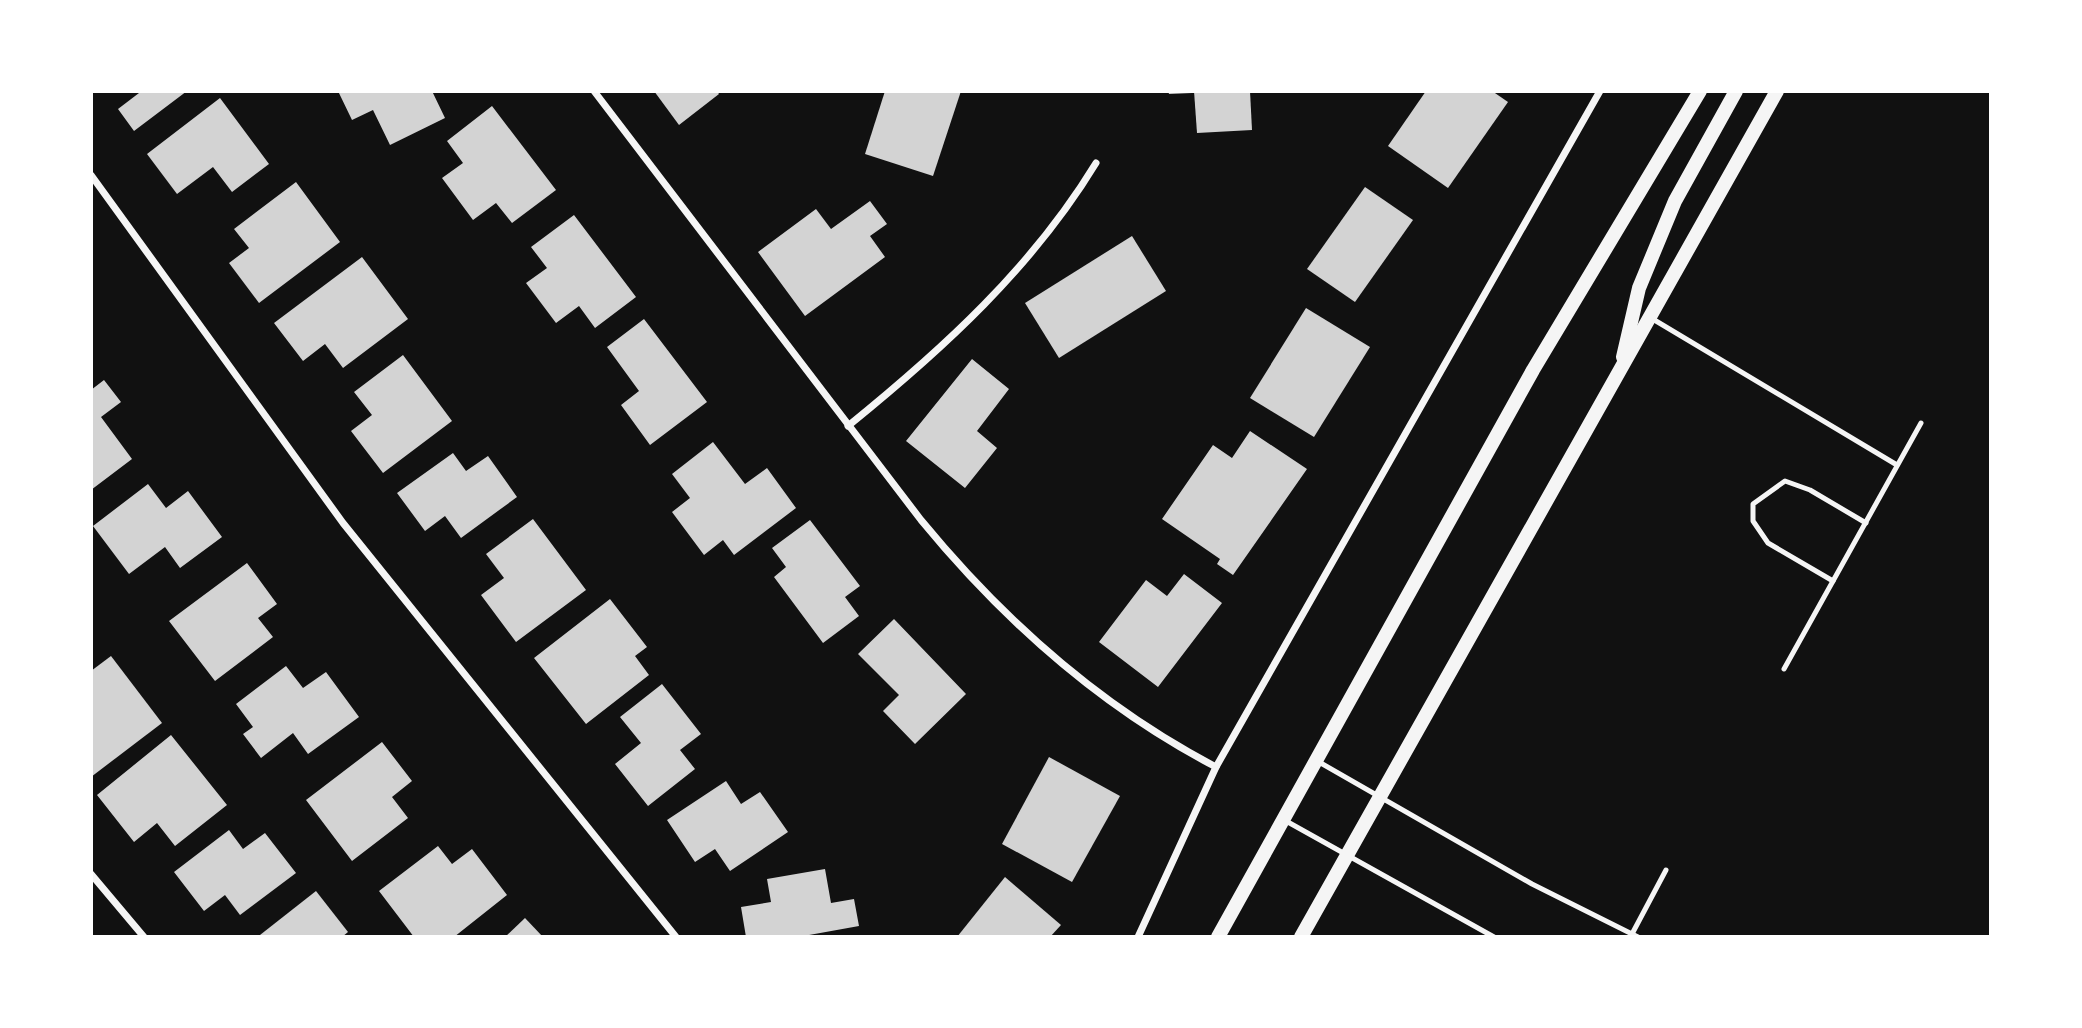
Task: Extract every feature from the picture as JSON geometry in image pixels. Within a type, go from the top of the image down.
[{"type":"main road","points":[[1217,937],[1533,370],[1700,91]]},
{"type":"main road","points":[[1619,376],[1644,275],[1675,201],[1736,91]]},
{"type":"main road","points":[[1301,937],[1382,798],[1777,91]]},
{"type":"street","points":[[594,91],[848,426],[963,571],[1034,642],[1112,705],[1168,742],[1216,767]]},
{"type":"street","points":[[1138,937],[1216,767],[1600,91]]},
{"type":"street","points":[[848,426],[911,374],[971,319],[1034,253],[1071,205],[1096,163]]},
{"type":"street","points":[[91,176],[343,523],[676,937]]},
{"type":"street","points":[[91,874],[144,937]]},
{"type":"lane","points":[[1651,318],[1897,465]]},
{"type":"lane","points":[[1784,669],[1921,423]]},
{"type":"lane","points":[[1833,581],[1768,543],[1753,521],[1753,504],[1785,481],[1810,490],[1866,523]]},
{"type":"lane","points":[[1316,760],[1532,884],[1635,935],[1667,870]]},
{"type":"lane","points":[[1283,819],[1494,937]]},
{"type":"building","points":[[137,91],[187,91],[134,131],[118,109],[139,93]]},
{"type":"building","points":[[338,91],[432,91],[445,118],[390,145],[373,110],[352,120]]},
{"type":"building","points":[[654,91],[717,91],[719,94],[679,125]]},
{"type":"building","points":[[885,91],[961,91],[933,176],[865,154]]},
{"type":"building","points":[[1168,91],[1192,91],[1192,93],[1169,94]]},
{"type":"building","points":[[1194,91],[1250,91],[1252,130],[1197,133]]},
{"type":"building","points":[[1426,91],[1492,91],[1508,102],[1448,188],[1388,146]]},
{"type":"building","points":[[220,98],[269,164],[232,192],[213,167],[177,194],[147,154]]},
{"type":"building","points":[[492,106],[556,190],[512,223],[496,203],[473,220],[442,178],[463,163],[447,141]]},
{"type":"building","points":[[296,182],[340,242],[259,303],[229,263],[249,248],[234,229]]},
{"type":"building","points":[[1365,187],[1413,220],[1355,302],[1307,269]]},
{"type":"building","points":[[870,201],[887,224],[870,236],[885,257],[805,316],[758,252],[816,209],[831,229]]},
{"type":"building","points":[[574,215],[636,297],[595,328],[579,306],[556,323],[526,283],[547,268],[531,247]]},
{"type":"building","points":[[1132,236],[1166,291],[1059,358],[1025,303]]},
{"type":"building","points":[[362,257],[408,319],[343,368],[325,344],[303,361],[274,323]]},
{"type":"building","points":[[1306,308],[1370,347],[1314,437],[1250,398]]},
{"type":"building","points":[[644,319],[707,402],[650,445],[621,405],[639,391],[607,347]]},
{"type":"building","points":[[403,355],[452,421],[383,473],[351,431],[372,415],[354,392]]},
{"type":"building","points":[[972,359],[1009,389],[977,431],[997,448],[965,488],[906,441]]},
{"type":"building","points":[[104,380],[121,402],[101,417],[132,459],[91,490],[91,390]]},
{"type":"building","points":[[1250,431],[1307,469],[1233,575],[1217,564],[1220,559],[1162,519],[1213,445],[1232,458]]},
{"type":"building","points":[[713,442],[745,484],[767,468],[796,508],[734,555],[723,540],[704,555],[672,512],[690,498],[672,474]]},
{"type":"building","points":[[453,453],[466,471],[488,456],[517,497],[461,538],[445,516],[425,531],[397,493]]},
{"type":"building","points":[[148,484],[166,508],[188,491],[222,537],[180,568],[165,547],[129,574],[93,526]]},
{"type":"building","points":[[533,519],[586,590],[516,642],[481,595],[504,578],[486,554]]},
{"type":"building","points":[[810,520],[860,586],[845,597],[859,616],[823,643],[774,577],[786,567],[772,548]]},
{"type":"building","points":[[247,563],[277,604],[258,618],[273,637],[215,681],[169,621]]},
{"type":"building","points":[[1184,574],[1222,603],[1158,687],[1099,642],[1146,580],[1167,596]]},
{"type":"building","points":[[610,599],[647,647],[635,656],[649,675],[586,724],[534,658]]},
{"type":"building","points":[[894,619],[966,694],[915,744],[883,711],[899,695],[858,654]]},
{"type":"building","points":[[111,656],[162,723],[91,777],[91,671]]},
{"type":"building","points":[[286,666],[303,688],[326,672],[359,717],[308,754],[293,733],[261,758],[243,734],[253,727],[236,704]]},
{"type":"building","points":[[662,684],[701,734],[680,750],[695,769],[648,806],[615,764],[641,743],[620,717]]},
{"type":"building","points":[[171,735],[227,805],[175,846],[157,823],[134,842],[97,795]]},
{"type":"building","points":[[382,742],[412,781],[392,797],[408,818],[352,861],[306,800]]},
{"type":"building","points":[[1049,757],[1120,796],[1072,882],[1002,844]]},
{"type":"building","points":[[726,781],[741,804],[760,792],[788,832],[730,871],[715,849],[695,862],[667,820]]},
{"type":"building","points":[[229,830],[243,849],[265,833],[296,873],[240,915],[225,895],[204,911],[174,872]]},
{"type":"building","points":[[438,846],[452,864],[472,849],[507,895],[454,937],[414,937],[379,891]]},
{"type":"building","points":[[825,869],[831,903],[854,899],[859,926],[798,937],[746,937],[741,907],[771,902],[767,879]]},
{"type":"building","points":[[1005,877],[1061,925],[1050,937],[957,937]]},
{"type":"building","points":[[316,891],[348,932],[342,937],[260,935]]},
{"type":"building","points":[[525,918],[543,937],[505,937]]}]
